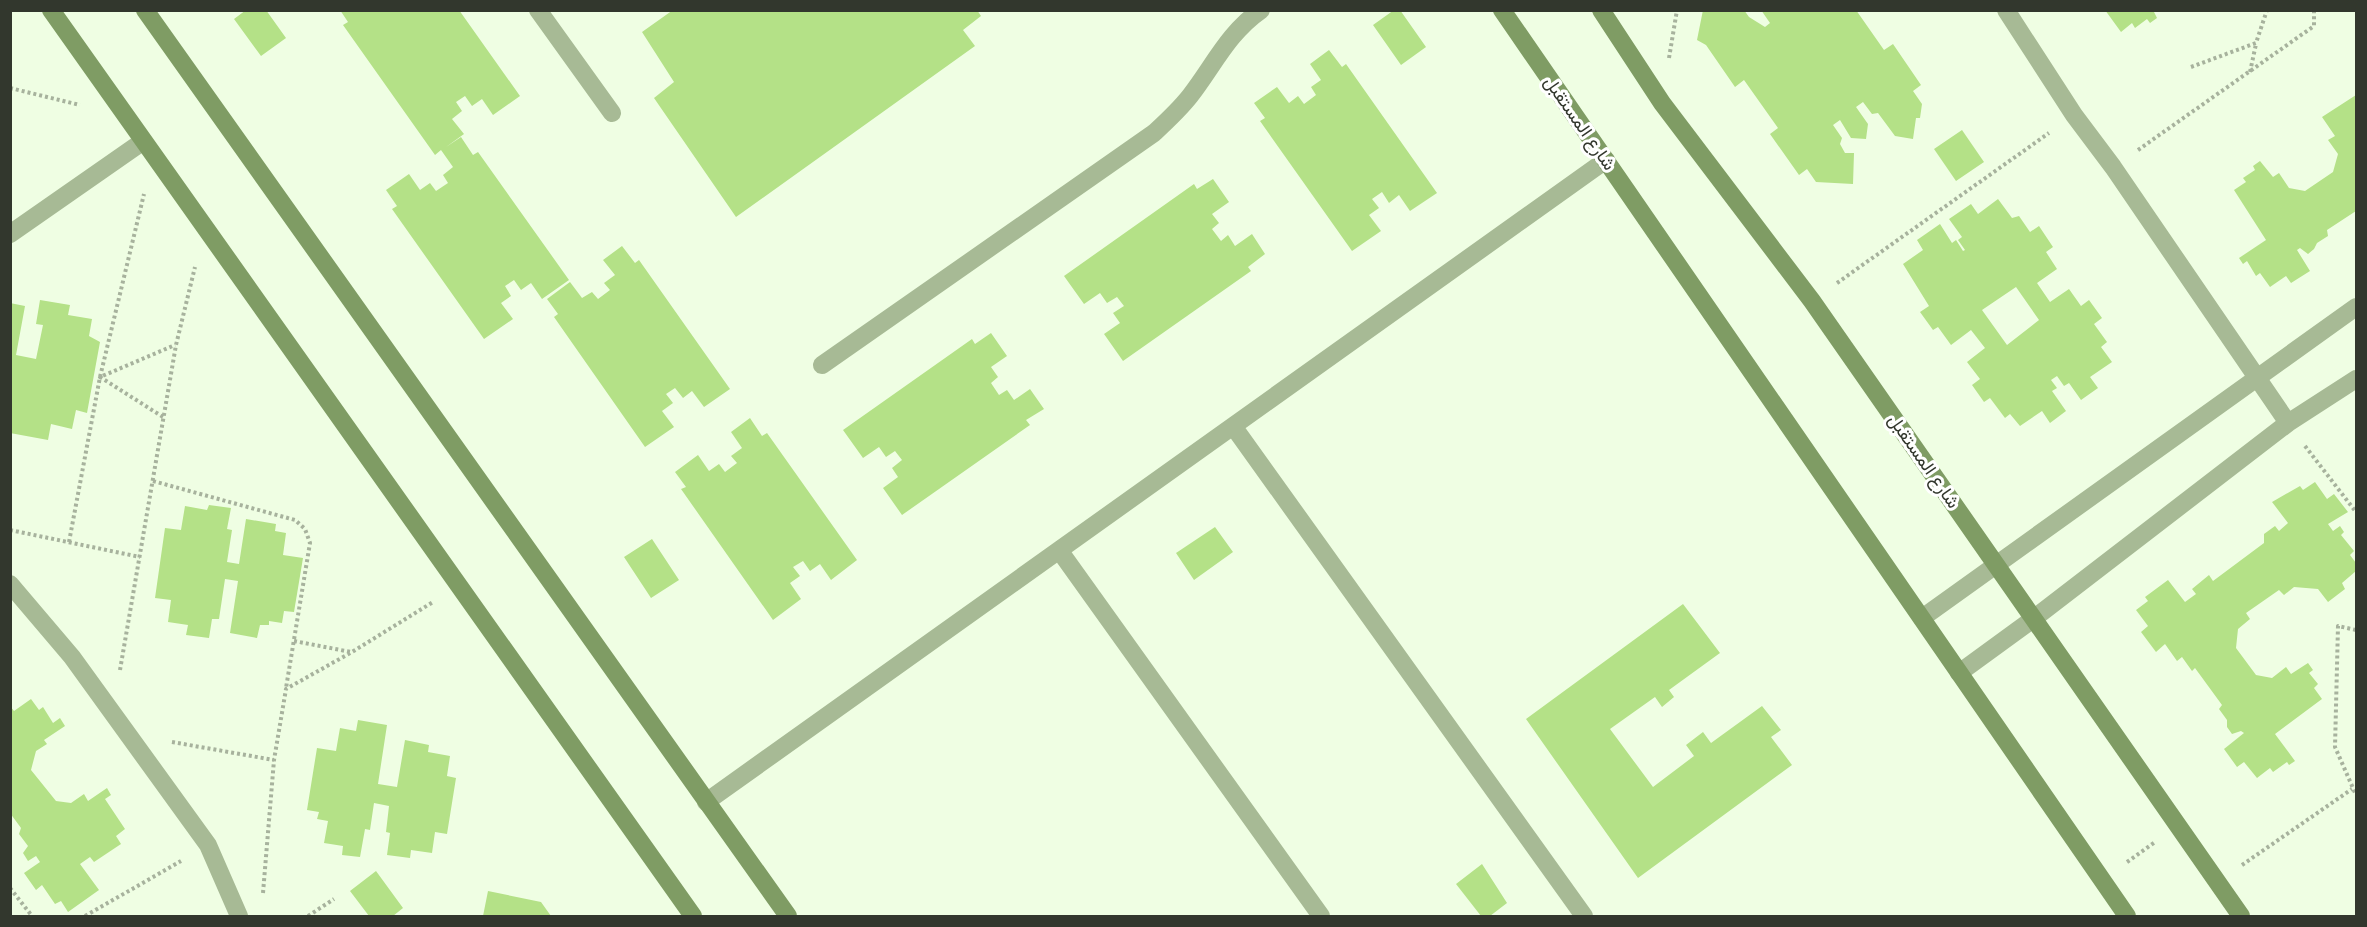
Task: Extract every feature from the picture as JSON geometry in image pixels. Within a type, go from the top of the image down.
[{"type":"street","points":[[51,10],[142,142],[205,226],[693,916]]},
{"type":"street","points":[[145,10],[788,916]]},
{"type":"street","points":[[538,10],[612,113]]},
{"type":"street","points":[[822,365],[1154,133],[1190,97],[1230,38],[1246,21],[1261,10]]},
{"type":"street","name":"شارع المستقبل","points":[[1502,10],[2127,916]]},
{"type":"street","name":"شارع المستقبل","points":[[1601,10],[1662,103],[1812,301],[2241,916]]},
{"type":"street","points":[[2006,10],[2074,115],[2113,167],[2288,423]]},
{"type":"street","points":[[10,234],[142,142]]},
{"type":"street","points":[[706,802],[1606,160]]},
{"type":"street","points":[[1922,618],[2356,307]]},
{"type":"street","points":[[1959,673],[2288,423],[2356,379]]},
{"type":"street","points":[[1233,426],[1584,916]]},
{"type":"street","points":[[1059,550],[1322,916]]},
{"type":"street","points":[[10,584],[72,657],[208,846],[239,916]]},
{"type":"path","points":[[2250,72],[2256,43],[2267,10]]},
{"type":"path","points":[[2113,167],[2314,26],[2314,10]]},
{"type":"path","points":[[2191,67],[2256,43]]},
{"type":"path","points":[[10,88],[124,115]]},
{"type":"path","points":[[1812,301],[2074,115]]},
{"type":"path","points":[[69,542],[100,377],[153,157]]},
{"type":"path","points":[[113,712],[176,345],[205,226]]},
{"type":"path","points":[[100,377],[176,345]]},
{"type":"path","points":[[100,377],[164,417]]},
{"type":"path","points":[[2288,423],[2356,512]]},
{"type":"path","points":[[153,481],[295,520],[305,529],[310,543],[274,760],[263,894]]},
{"type":"path","points":[[10,530],[140,557]]},
{"type":"path","points":[[286,688],[352,652],[459,586]]},
{"type":"path","points":[[2356,630],[2338,626],[2335,747],[2356,795]]},
{"type":"path","points":[[293,641],[352,652]]},
{"type":"path","points":[[127,734],[274,760]]},
{"type":"path","points":[[2217,882],[2352,789]]},
{"type":"path","points":[[2102,880],[2177,825]]},
{"type":"path","points":[[85,916],[208,846]]},
{"type":"path","points":[[10,888],[32,916]]},
{"type":"path","points":[[308,916],[334,899]]},
{"type":"building","points":[[246,10],[266,10],[286,38],[261,56],[234,19]]},
{"type":"building","points":[[340,10],[459,10],[520,96],[493,115],[482,99],[472,106],[465,96],[456,102],[462,111],[452,119],[464,134],[446,147],[461,137],[473,155],[478,152],[569,280],[542,299],[531,283],[521,290],[514,280],[505,286],[511,296],[501,303],[513,319],[484,339],[392,209],[397,206],[386,190],[409,174],[420,190],[430,183],[436,191],[448,183],[443,175],[453,167],[441,150],[435,155],[343,25],[348,22]]},
{"type":"building","points":[[673,10],[977,10],[981,16],[963,30],[975,46],[736,217],[654,98],[674,82],[642,32]]},
{"type":"building","points":[[1394,10],[1400,10],[1426,47],[1401,65],[1373,25]]},
{"type":"building","points":[[1703,10],[1744,10],[1749,17],[1765,27],[1770,23],[1761,10],[1856,10],[1884,50],[1893,44],[1921,85],[1913,91],[1922,104],[1920,118],[1916,118],[1913,139],[1895,136],[1878,113],[1872,114],[1863,102],[1856,107],[1868,124],[1866,139],[1851,138],[1840,120],[1833,125],[1842,138],[1840,144],[1845,153],[1854,153],[1853,184],[1816,182],[1807,169],[1799,175],[1770,134],[1778,128],[1744,80],[1735,87],[1706,45],[1697,40]]},
{"type":"building","points":[[2105,10],[2153,10],[2157,18],[2150,23],[2147,19],[2135,28],[2132,23],[2121,32]]},
{"type":"building","points":[[1329,50],[1342,67],[1346,64],[1437,193],[1410,211],[1399,195],[1389,203],[1382,192],[1372,199],[1379,208],[1369,215],[1381,231],[1352,251],[1260,121],[1265,118],[1254,103],[1277,87],[1289,103],[1298,96],[1304,104],[1316,95],[1311,87],[1321,80],[1310,64]]},
{"type":"building","points":[[2356,95],[2356,211],[2327,230],[2328,236],[2317,243],[2308,254],[2300,248],[2297,250],[2310,271],[2291,283],[2286,276],[2270,287],[2260,273],[2256,276],[2247,261],[2243,264],[2239,258],[2266,240],[2234,190],[2246,182],[2243,178],[2255,170],[2253,166],[2260,161],[2273,177],[2279,173],[2289,188],[2305,191],[2333,172],[2338,154],[2328,140],[2335,136],[2322,117]]},
{"type":"building","points":[[1962,130],[1984,162],[1956,181],[1934,149]]},
{"type":"building","points":[[1213,179],[1229,202],[1212,214],[1219,223],[1212,229],[1221,241],[1228,235],[1235,246],[1252,234],[1265,254],[1248,267],[1251,271],[1123,361],[1104,334],[1120,323],[1113,313],[1124,306],[1117,297],[1107,303],[1100,293],[1084,304],[1064,276],[1194,184],[1197,189]]},
{"type":"building","points":[[1998,199],[2012,218],[2019,216],[2030,232],[2039,226],[2053,247],[2046,252],[2057,269],[2037,283],[2050,302],[2069,289],[2081,306],[2089,300],[2102,318],[2094,324],[2107,342],[2101,347],[2112,362],[2090,377],[2098,388],[2081,400],[2069,383],[2064,386],[2057,376],[2051,380],[2057,388],[2052,391],[2066,411],[2050,423],[2042,411],[2020,426],[2010,414],[2005,418],[1990,398],[1984,402],[1972,385],[1980,379],[1967,362],[1985,348],[1971,330],[1951,345],[1938,327],[1933,330],[1920,312],[1929,306],[1903,264],[1923,250],[1917,240],[1940,224],[1952,243],[1956,240],[1963,251],[1965,250],[1958,240],[1962,237],[1949,219],[1971,204],[1978,214]],"holes":[[[2016,287],[2039,320],[2007,345],[1982,310]]]},
{"type":"building","points":[[622,246],[635,263],[639,260],[730,389],[704,407],[692,391],[683,398],[675,388],[666,394],[673,403],[662,411],[674,427],[645,447],[554,317],[558,314],[547,299],[570,282],[582,298],[592,292],[598,299],[610,290],[604,283],[615,275],[603,260]]},
{"type":"building","points":[[40,300],[70,305],[68,315],[92,319],[89,336],[100,342],[87,413],[76,410],[72,429],[51,424],[48,440],[10,433],[10,303],[25,306],[16,355],[36,359],[43,325],[36,324]]},
{"type":"building","points":[[991,333],[1007,356],[991,367],[998,377],[991,383],[999,395],[1007,390],[1014,400],[1030,389],[1044,409],[1026,420],[1030,425],[902,515],[883,488],[898,477],[892,468],[902,460],[895,451],[886,457],[879,447],[863,458],[843,430],[972,339],[975,344]]},
{"type":"building","points":[[750,418],[762,436],[767,433],[857,560],[831,580],[820,564],[810,571],[803,561],[793,567],[800,576],[790,583],[801,599],[773,620],[681,489],[686,487],[675,472],[698,455],[709,471],[719,464],[725,472],[737,463],[731,456],[742,448],[731,432]]},
{"type":"building","points":[[2315,482],[2327,499],[2334,494],[2348,512],[2328,524],[2333,531],[2340,526],[2344,532],[2341,535],[2354,551],[2350,555],[2356,563],[2356,571],[2342,583],[2345,589],[2328,602],[2318,589],[2294,587],[2284,595],[2279,590],[2246,613],[2250,619],[2238,629],[2236,648],[2256,675],[2272,678],[2286,667],[2291,674],[2308,663],[2313,670],[2309,673],[2318,684],[2314,688],[2322,699],[2275,734],[2295,761],[2289,765],[2287,762],[2273,772],[2270,768],[2257,778],[2244,762],[2237,767],[2224,749],[2244,733],[2241,731],[2232,734],[2227,727],[2227,720],[2219,709],[2222,705],[2195,668],[2192,671],[2182,657],[2177,661],[2165,644],[2156,652],[2141,632],[2148,626],[2136,610],[2148,601],[2145,597],[2168,580],[2185,602],[2196,594],[2192,589],[2209,575],[2213,581],[2264,543],[2264,534],[2275,526],[2279,531],[2288,523],[2272,502],[2300,486],[2303,490]]},
{"type":"building","points":[[209,505],[231,508],[227,529],[232,530],[227,562],[239,564],[246,519],[276,524],[275,531],[286,533],[283,555],[303,558],[294,612],[284,611],[282,623],[269,621],[269,625],[260,625],[257,638],[230,633],[238,581],[225,579],[219,619],[212,619],[209,638],[186,635],[188,625],[168,622],[171,600],[155,598],[165,528],[181,530],[185,506],[207,510]]},
{"type":"building","points":[[1215,527],[1233,552],[1194,580],[1176,553]]},
{"type":"building","points":[[652,539],[679,580],[651,598],[624,557]]},
{"type":"building","points":[[1683,604],[1720,653],[1669,690],[1674,697],[1662,707],[1655,697],[1610,729],[1653,787],[1694,756],[1686,745],[1703,732],[1711,743],[1762,706],[1781,730],[1771,737],[1792,765],[1638,878],[1526,719]]},
{"type":"building","points":[[31,699],[39,710],[43,707],[53,723],[60,718],[65,726],[44,740],[47,744],[36,751],[31,770],[56,801],[71,803],[84,794],[88,801],[107,788],[111,795],[105,799],[125,829],[116,836],[121,844],[94,862],[90,857],[80,864],[99,890],[68,912],[61,901],[55,904],[42,885],[36,890],[24,873],[40,862],[36,856],[28,861],[23,853],[28,846],[19,834],[21,828],[10,813],[10,706],[14,711]]},
{"type":"building","points":[[358,720],[387,725],[378,784],[397,787],[405,740],[429,745],[428,752],[450,756],[447,776],[456,778],[447,834],[435,832],[432,853],[411,850],[410,858],[387,855],[390,833],[386,832],[389,806],[374,803],[370,830],[365,829],[360,857],[342,855],[343,846],[324,843],[328,821],[317,819],[319,812],[307,810],[317,748],[336,751],[340,728],[356,731]]},
{"type":"building","points":[[1482,864],[1507,903],[1490,916],[1481,916],[1456,884]]},
{"type":"building","points":[[376,871],[403,908],[393,916],[369,916],[350,891]]},
{"type":"building","points":[[488,891],[541,902],[551,916],[483,916]]}]
